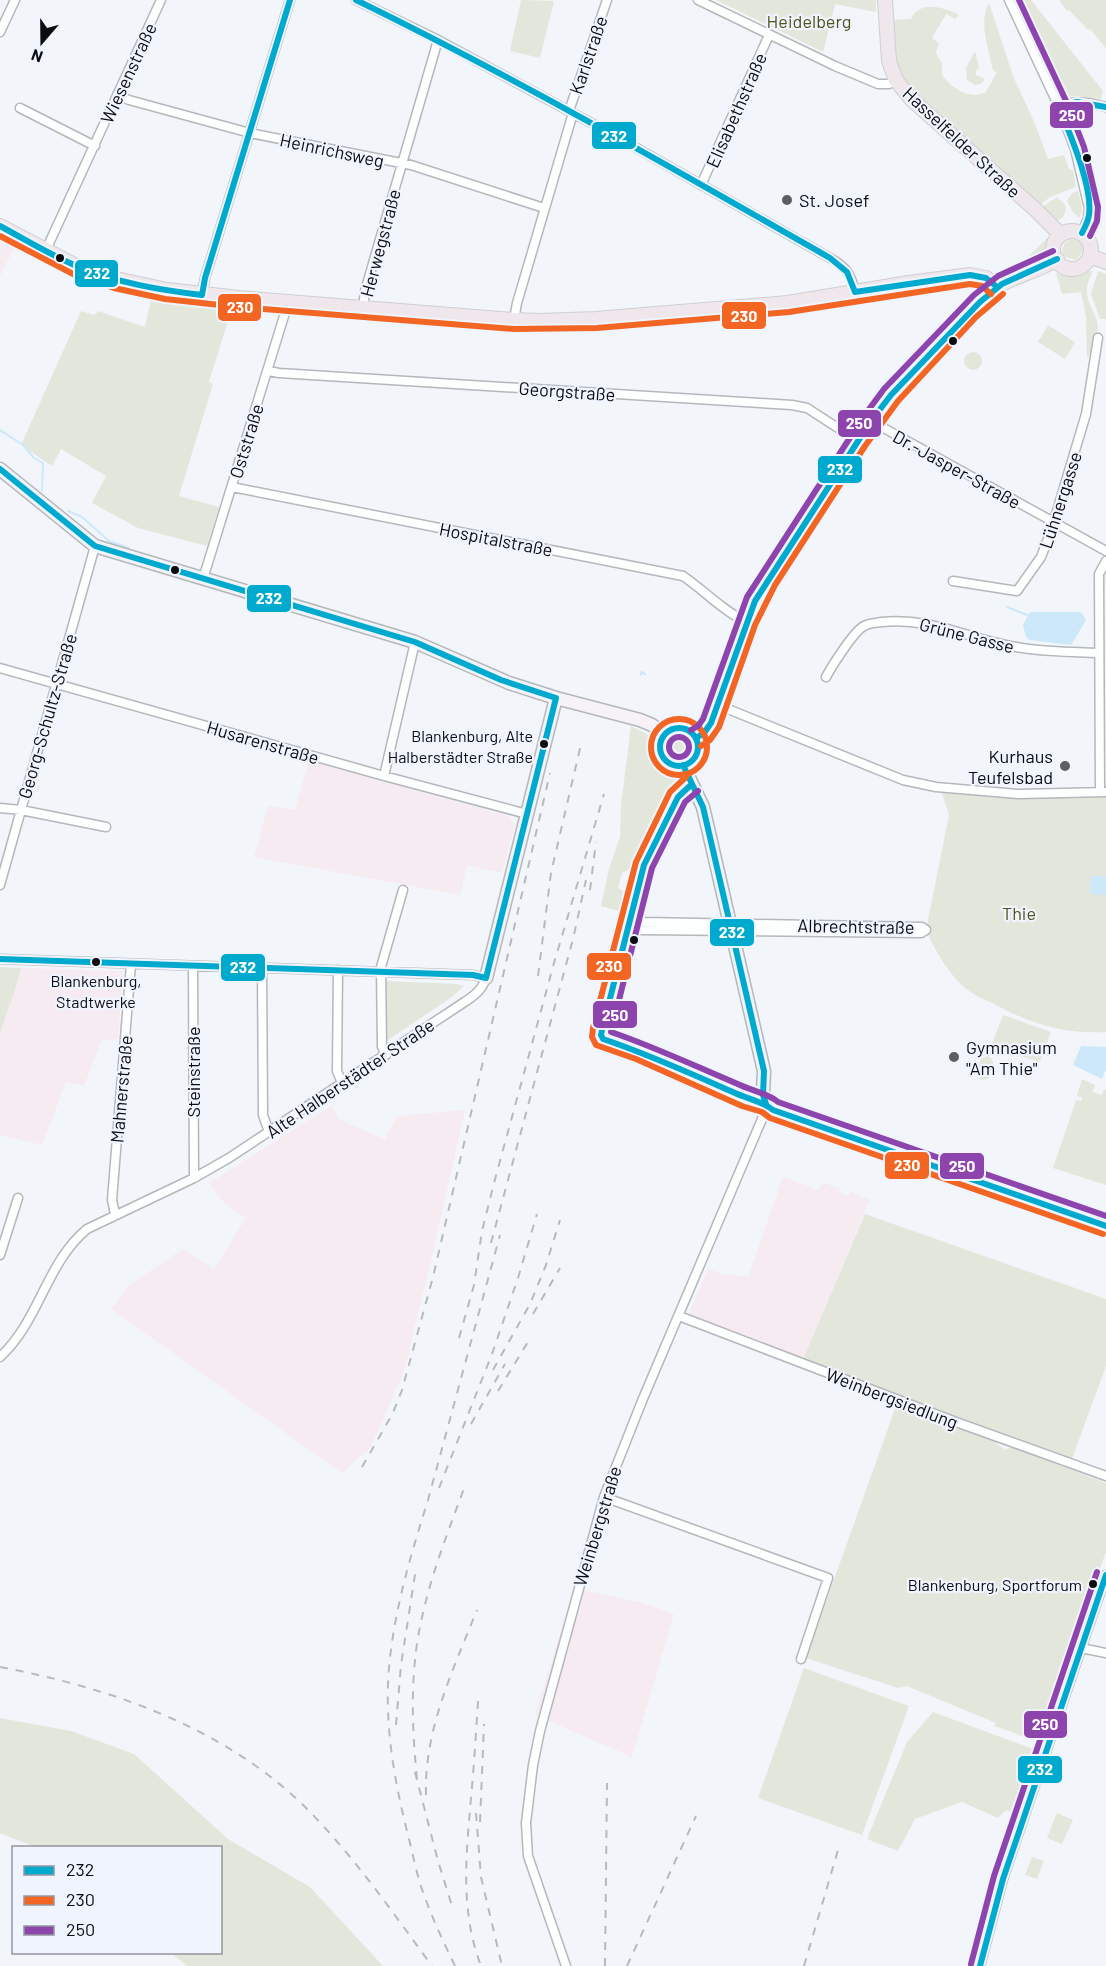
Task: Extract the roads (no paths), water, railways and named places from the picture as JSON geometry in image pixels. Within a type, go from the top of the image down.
[{"type":"main road","name":"Hasselfelder Straße","points":[[885,0],[887,47],[896,80],[911,99],[1061,235]]},
{"type":"main road","points":[[0,226],[80,268],[104,276],[167,290],[202,295],[514,320],[562,321],[789,303],[970,275],[986,278],[997,287],[1057,259]]},
{"type":"main road","points":[[1073,231],[1082,233],[1090,242],[1090,256],[1085,263],[1074,268],[1063,266],[1054,252],[1054,245],[1061,235],[1073,231]]},
{"type":"main road","points":[[1090,256],[1106,262]]},
{"type":"street","points":[[0,32],[15,0]]},
{"type":"street","name":"Wiesenstraße","points":[[46,250],[161,0]]},
{"type":"street","points":[[202,295],[205,278],[290,0]]},
{"type":"street","points":[[356,0],[438,40],[571,112],[840,264],[852,278],[855,291]]},
{"type":"street","name":"Karlstraße","points":[[514,320],[571,112],[608,0]]},
{"type":"street","points":[[698,0],[878,84],[889,84],[896,80]]},
{"type":"street","points":[[1009,0],[1059,107],[1075,149],[1087,197],[1088,218],[1082,233]]},
{"type":"street","name":"Elisabethstraße","points":[[701,185],[769,35]]},
{"type":"street","name":"Herwegstraße","points":[[363,308],[365,291],[438,40]]},
{"type":"street","name":"Heinrichsweg","points":[[117,95],[250,133],[411,165],[544,208]]},
{"type":"street","points":[[1059,107],[1066,103],[1079,102],[1106,106]]},
{"type":"street","name":"Wiesenstraße","points":[[20,108],[95,146]]},
{"type":"street","points":[[696,738],[708,729],[747,622],[767,581],[871,421],[918,366],[970,311],[997,287]]},
{"type":"street","name":"Oststraße","points":[[203,579],[268,371],[286,302]]},
{"type":"street","name":"Lühnergasse","points":[[953,581],[1017,591],[1041,557],[1054,522],[1086,414],[1098,338]]},
{"type":"street","name":"Georgstraße","points":[[268,371],[792,405],[807,408],[858,441]]},
{"type":"street","name":"Dr.-Jasper-Straße","points":[[871,421],[1106,551]]},
{"type":"street","points":[[0,469],[95,546],[415,642],[501,680],[556,698],[639,720],[652,725],[664,734]]},
{"type":"street","name":"Hospitalstraße","points":[[232,487],[652,568],[683,576],[703,589],[727,611],[747,622]]},
{"type":"street","name":"Georg-Schultz-Straße","points":[[0,885],[95,546]]},
{"type":"street","points":[[718,705],[903,780],[936,787],[1019,794],[1103,792],[1099,574],[1106,561]]},
{"type":"street","name":"Grüne Gasse","points":[[826,677],[856,632],[867,624],[882,622],[926,623],[1000,644],[1031,650],[1099,653]]},
{"type":"street","points":[[384,776],[415,642]]},
{"type":"street","name":"Husarenstraße","points":[[0,668],[527,814]]},
{"type":"street","name":"Alte Halberstädter Straße","points":[[0,1357],[23,1331],[65,1251],[87,1229],[114,1214],[194,1178],[229,1158],[386,1055],[477,993],[483,986],[556,698]]},
{"type":"street","points":[[681,727],[690,731],[696,738],[698,746],[696,755],[690,762],[683,765],[670,764],[662,755],[660,742],[664,734],[672,729],[681,727]]},
{"type":"street","points":[[683,765],[703,807],[764,1071],[763,1095],[766,1104]]},
{"type":"street","points":[[692,784],[678,797],[644,866],[601,1035],[603,1039],[639,1051],[746,1098],[766,1104],[773,1110],[1106,1226]]},
{"type":"street","points":[[0,808],[106,827]]},
{"type":"street","points":[[386,1055],[382,1047],[381,972],[403,890]]},
{"type":"street","name":"Albrechtstraße","points":[[629,924],[644,922],[730,927],[921,933],[926,930],[922,927],[730,927]]},
{"type":"street","points":[[0,959],[473,975],[486,978]]},
{"type":"street","name":"Mahnerstraße","points":[[114,1214],[112,1200],[131,964]]},
{"type":"street","name":"Steinstraße","points":[[193,966],[194,1178]]},
{"type":"street","points":[[262,968],[263,1115],[269,1132]]},
{"type":"street","points":[[338,970],[337,1071],[342,1083]]},
{"type":"street","name":"Weinbergstraße","points":[[566,1966],[528,1856],[526,1823],[533,1765],[540,1731],[604,1497],[642,1401],[762,1119],[766,1104]]},
{"type":"street","points":[[0,1255],[18,1198]]},
{"type":"street","name":"Weinbergsiedlung","points":[[679,1316],[967,1426],[1106,1476]]},
{"type":"street","points":[[604,1497],[828,1578],[801,1659]]},
{"type":"street","points":[[980,1966],[1002,1879],[1106,1575]]},
{"type":"street","points":[[1081,1648],[1106,1653]]},
{"type":"water","points":[[1030,612],[1081,612],[1086,620],[1071,645],[1029,640],[1023,625]]},
{"type":"water","points":[[1091,876],[1106,876],[1106,895],[1090,894]]},
{"type":"water","points":[[1081,1046],[1106,1047],[1106,1069],[1102,1079],[1073,1065]]},
{"type":"waterway","points":[[0,430],[23,445],[34,458],[43,463],[42,491]]},
{"type":"waterway","points":[[68,511],[82,517],[109,541],[129,548]]},
{"type":"waterway","points":[[1007,607],[1027,615]]},
{"type":"waterway","points":[[641,675],[641,672],[645,674]]},
{"type":"railway","points":[[538,976],[551,873],[581,744]]},
{"type":"railway","points":[[362,1467],[393,1413],[402,1390],[433,1277],[550,773]]},
{"type":"railway","points":[[459,1338],[474,1285],[482,1231],[494,1183],[554,963],[604,794]]},
{"type":"railway","points":[[590,890],[596,842]]},
{"type":"railway","points":[[491,1243],[573,939],[586,880]]},
{"type":"railway","points":[[439,1488],[492,1354],[537,1214]]},
{"type":"railway","points":[[493,1370],[530,1304],[546,1265],[560,1220]]},
{"type":"railway","points":[[455,1966],[422,1889],[400,1799],[389,1734],[389,1668],[391,1646],[404,1582],[500,1235]]},
{"type":"railway","points":[[533,1314],[560,1268]]},
{"type":"railway","points":[[498,1391],[531,1337]]},
{"type":"railway","points":[[471,1424],[505,1364]]},
{"type":"railway","points":[[417,1779],[413,1705],[418,1637],[428,1592],[466,1483]]},
{"type":"railway","points":[[396,1725],[401,1665],[416,1568]]},
{"type":"railway","points":[[426,1795],[430,1747],[435,1724],[450,1678],[477,1610]]},
{"type":"railway","points":[[0,1667],[42,1676],[126,1700],[167,1716],[243,1757],[278,1783],[327,1830],[374,1887],[432,1966]]},
{"type":"railway","points":[[478,1701],[466,1883],[470,1925],[481,1966]]},
{"type":"railway","points":[[480,1822],[484,1724]]},
{"type":"railway","points":[[415,1772],[452,1906]]},
{"type":"railway","points":[[605,1966],[607,1783]]},
{"type":"railway","points":[[476,1813],[481,1877],[502,1966]]},
{"type":"railway","points":[[627,1966],[696,1816]]},
{"type":"railway","points":[[804,1966],[838,1850]]},
{"type":"place","name":"St. Josef","points":[[787,200]]},
{"type":"place","name":"Blankenburg, Alte Halberstädter Straße","points":[[544,744]]},
{"type":"place","name":"Kurhaus Teufelsbad","points":[[1065,766]]},
{"type":"place","name":"Blankenburg, Stadtwerke","points":[[96,962]]},
{"type":"place","name":"Gymnasium \"Am Thie\"","points":[[954,1057]]},
{"type":"place","name":"Blankenburg, Sportforum","points":[[1093,1584]]},
{"type":"park label","name":"Heidelberg","points":[[809,21]]},
{"type":"park label","name":"Thie","points":[[1019,913]]}]
